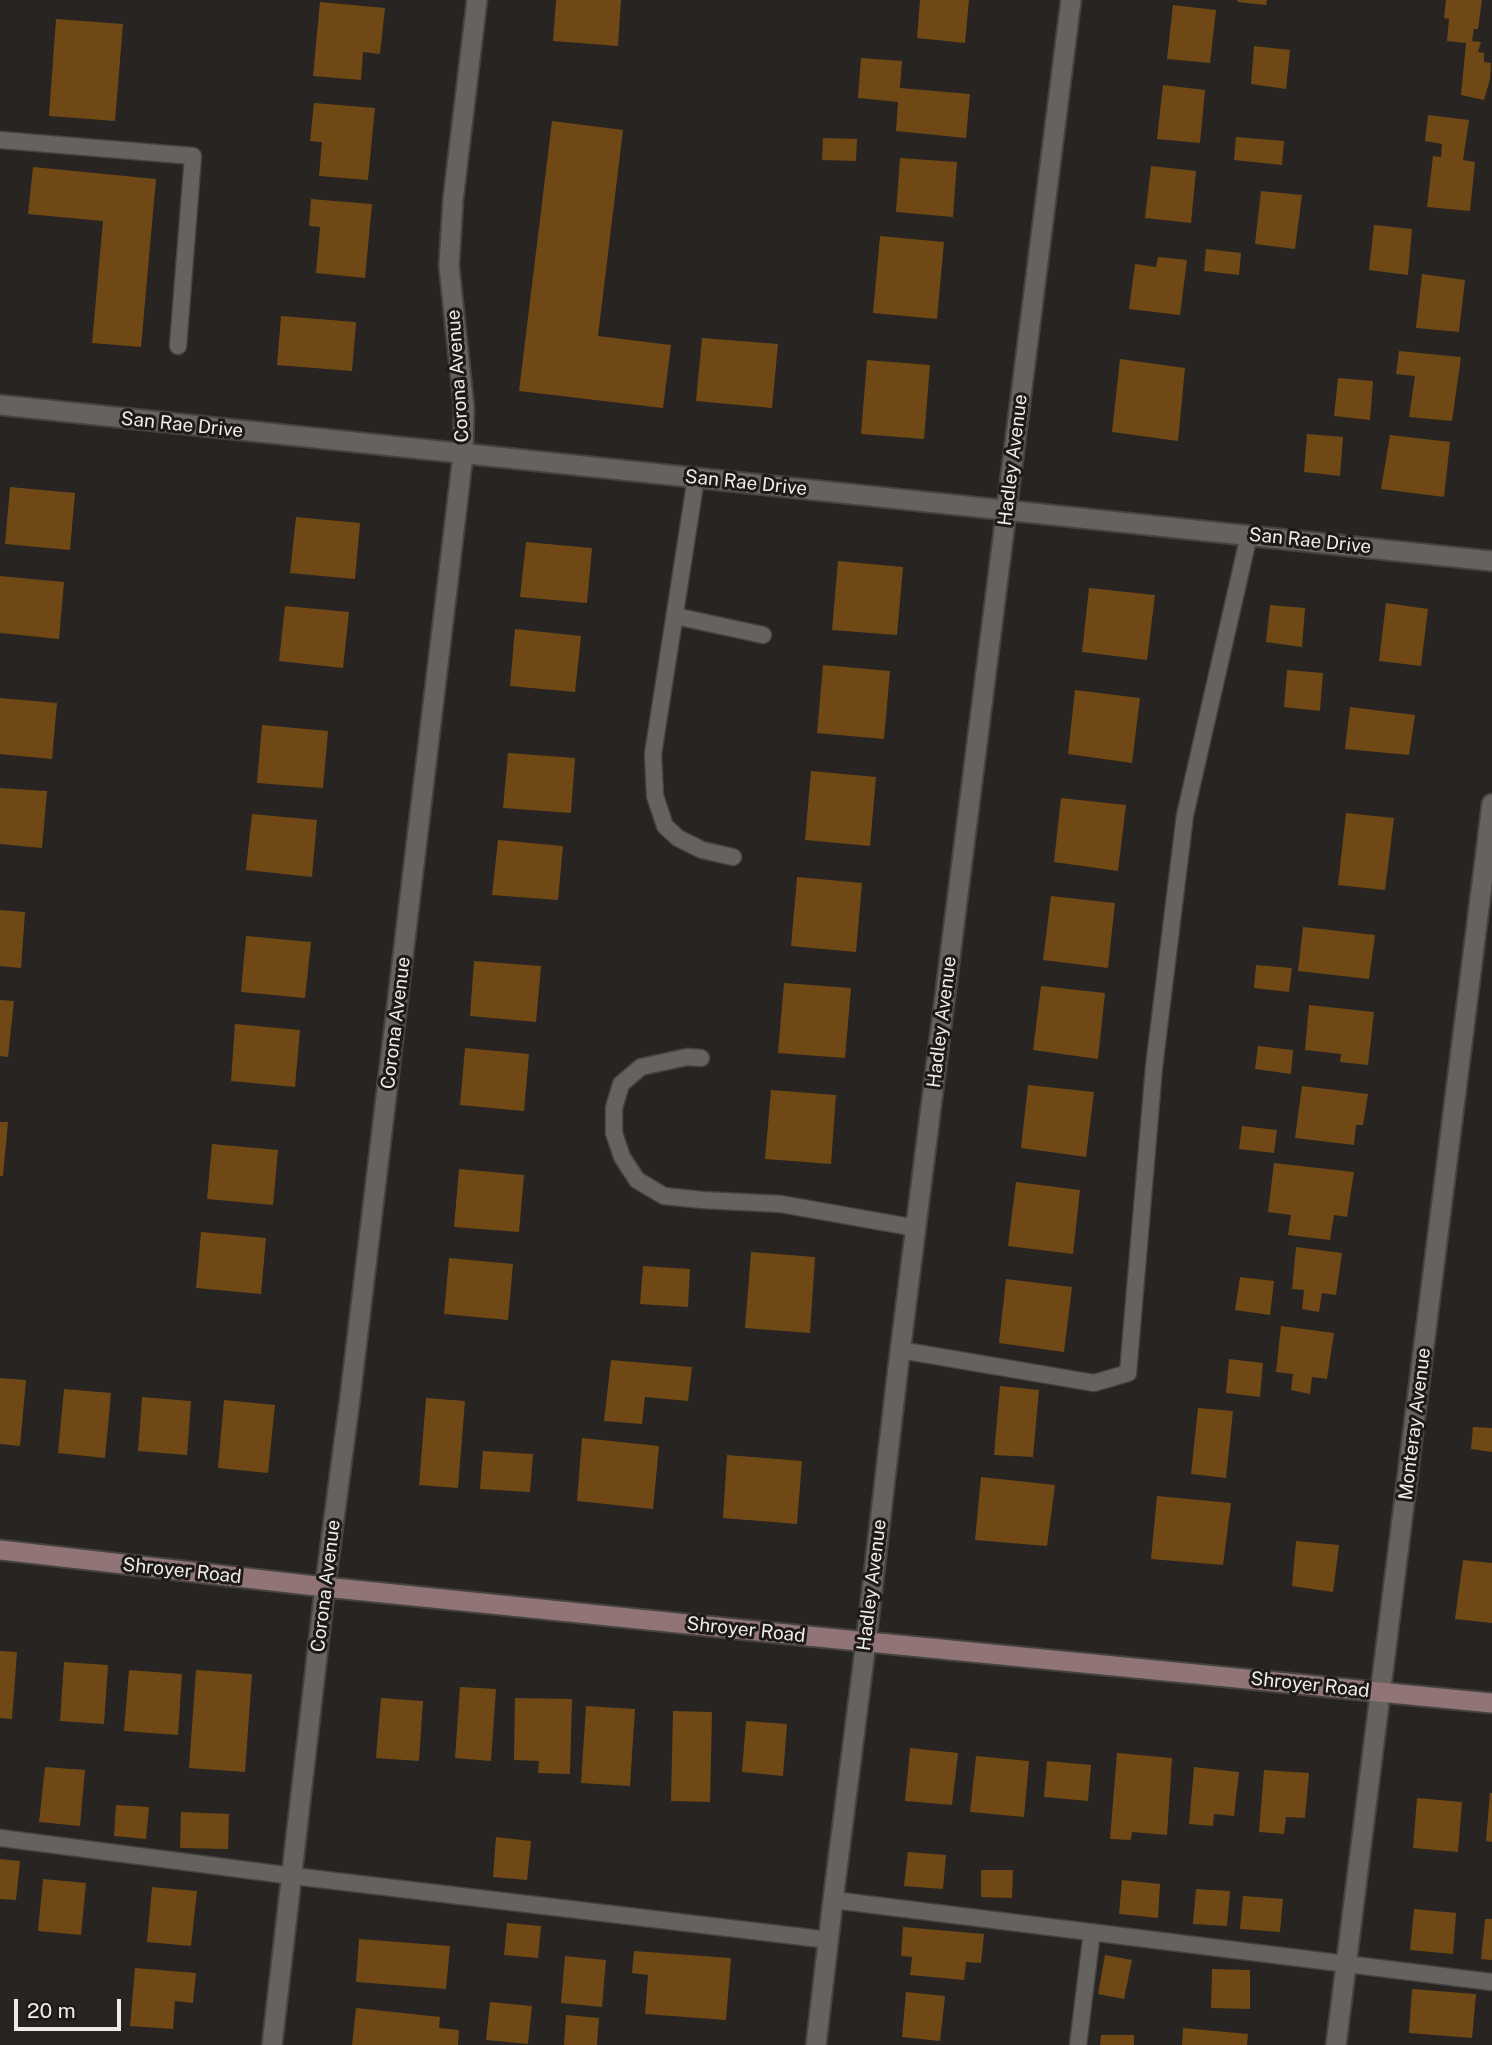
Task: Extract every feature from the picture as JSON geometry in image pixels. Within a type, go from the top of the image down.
[{"type":"main road","name":"Shroyer Road","points":[[0,1550],[326,1587],[1492,1703]]},
{"type":"street","name":"Corona Avenue","points":[[272,2045],[463,454],[464,407],[449,266],[453,200],[477,0]]},
{"type":"street","name":"Hadley Avenue","points":[[816,2045],[900,1350],[1071,0]]},
{"type":"street","name":"San Rae Drive","points":[[0,405],[1492,561]]},
{"type":"street","name":"Monteray Avenue","points":[[1336,2045],[1492,804]]},
{"type":"lane","points":[[0,140],[193,156],[178,346]]},
{"type":"lane","points":[[696,478],[653,754],[655,796],[665,826],[678,838],[702,850],[733,857]]},
{"type":"lane","points":[[900,1350],[1094,1382],[1128,1373],[1154,1067],[1185,815],[1249,535]]},
{"type":"lane","points":[[675,616],[763,635]]},
{"type":"lane","points":[[701,1058],[641,1067],[621,1084],[614,1108],[614,1133],[622,1157],[637,1180],[664,1196],[781,1204],[916,1228]]},
{"type":"lane","points":[[0,1838],[829,1940]]},
{"type":"lane","points":[[832,1900],[1492,1982]]},
{"type":"lane","points":[[1078,2045],[1092,1932]]},
{"type":"building","points":[[556,0],[621,0],[618,46],[553,41]]},
{"type":"building","points":[[920,0],[969,0],[965,43],[917,38]]},
{"type":"building","points":[[1267,0],[1266,5],[1237,2]]},
{"type":"building","points":[[1446,0],[1482,0],[1478,29],[1474,29],[1472,41],[1481,42],[1478,52],[1484,53],[1484,62],[1491,63],[1484,100],[1461,95],[1466,43],[1447,41],[1449,19],[1444,18]]},
{"type":"building","points":[[320,2],[385,8],[380,54],[363,52],[361,80],[313,76]]},
{"type":"building","points":[[1173,5],[1216,10],[1210,63],[1167,59]]},
{"type":"building","points":[[56,19],[123,24],[115,121],[49,116]]},
{"type":"building","points":[[1254,46],[1290,50],[1286,89],[1251,84]]},
{"type":"building","points":[[861,58],[902,61],[900,88],[970,94],[966,138],[896,131],[898,102],[858,98]]},
{"type":"building","points":[[1163,85],[1205,90],[1200,143],[1157,139]]},
{"type":"building","points":[[314,103],[375,108],[368,180],[319,176],[322,142],[310,141]]},
{"type":"building","points":[[1428,115],[1469,120],[1463,160],[1475,162],[1470,211],[1427,207],[1433,156],[1441,157],[1442,144],[1425,141]]},
{"type":"building","points":[[552,121],[623,130],[598,336],[671,345],[663,408],[519,391]]},
{"type":"building","points":[[1236,137],[1284,141],[1282,165],[1234,160]]},
{"type":"building","points":[[823,138],[857,139],[856,161],[822,160]]},
{"type":"building","points":[[900,158],[957,162],[953,217],[896,212]]},
{"type":"building","points":[[1151,166],[1196,171],[1191,223],[1145,218]]},
{"type":"building","points":[[33,167],[156,179],[141,347],[92,343],[103,221],[28,214]]},
{"type":"building","points":[[1261,191],[1302,195],[1295,249],[1255,244]]},
{"type":"building","points":[[311,199],[372,204],[365,278],[316,273],[320,227],[309,226]]},
{"type":"building","points":[[1374,225],[1412,229],[1408,275],[1369,270]]},
{"type":"building","points":[[880,236],[944,242],[937,319],[873,313]]},
{"type":"building","points":[[1206,249],[1241,253],[1239,275],[1204,271]]},
{"type":"building","points":[[1158,257],[1187,260],[1180,315],[1129,309],[1135,264],[1156,267]]},
{"type":"building","points":[[1422,274],[1465,280],[1459,332],[1416,328]]},
{"type":"building","points":[[281,316],[356,322],[352,371],[277,365]]},
{"type":"building","points":[[702,338],[778,344],[772,408],[696,401]]},
{"type":"building","points":[[1399,351],[1461,357],[1452,421],[1409,417],[1415,376],[1396,374]]},
{"type":"building","points":[[1120,359],[1185,368],[1178,441],[1112,432]]},
{"type":"building","points":[[867,360],[930,365],[924,439],[861,434]]},
{"type":"building","points":[[1338,378],[1373,381],[1370,420],[1334,416]]},
{"type":"building","points":[[1307,434],[1343,437],[1340,476],[1304,472]]},
{"type":"building","points":[[1390,435],[1450,442],[1444,497],[1381,489]]},
{"type":"building","points":[[10,487],[75,493],[70,550],[5,544]]},
{"type":"building","points":[[296,517],[360,523],[355,579],[290,573]]},
{"type":"building","points":[[526,542],[592,548],[587,603],[520,597]]},
{"type":"building","points":[[838,561],[903,567],[897,635],[832,630]]},
{"type":"building","points":[[0,576],[64,582],[59,639],[0,633]]},
{"type":"building","points":[[1089,588],[1155,595],[1147,660],[1082,652]]},
{"type":"building","points":[[1386,603],[1428,609],[1421,666],[1379,661]]},
{"type":"building","points":[[1270,605],[1305,608],[1302,647],[1266,642]]},
{"type":"building","points":[[285,606],[349,612],[343,668],[279,661]]},
{"type":"building","points":[[515,629],[581,636],[575,692],[510,686]]},
{"type":"building","points":[[823,665],[890,671],[884,739],[817,733]]},
{"type":"building","points":[[1287,670],[1323,673],[1320,711],[1284,707]]},
{"type":"building","points":[[1075,690],[1140,698],[1132,763],[1068,754]]},
{"type":"building","points":[[0,698],[57,703],[52,759],[0,754]]},
{"type":"building","points":[[1350,707],[1415,715],[1409,755],[1345,749]]},
{"type":"building","points":[[262,725],[328,731],[323,788],[257,783]]},
{"type":"building","points":[[508,753],[575,758],[571,813],[503,808]]},
{"type":"building","points":[[811,771],[876,777],[870,846],[805,840]]},
{"type":"building","points":[[0,788],[47,791],[42,848],[0,844]]},
{"type":"building","points":[[1061,798],[1126,805],[1118,871],[1054,862]]},
{"type":"building","points":[[1346,813],[1394,818],[1385,890],[1338,885]]},
{"type":"building","points":[[252,814],[317,820],[312,877],[246,870]]},
{"type":"building","points":[[498,840],[563,846],[558,900],[492,895]]},
{"type":"building","points":[[797,877],[862,883],[856,952],[791,946]]},
{"type":"building","points":[[1051,896],[1115,903],[1108,968],[1043,960]]},
{"type":"building","points":[[0,910],[25,912],[21,968],[0,966]]},
{"type":"building","points":[[1303,927],[1375,935],[1369,979],[1298,971]]},
{"type":"building","points":[[246,936],[311,942],[305,998],[241,992]]},
{"type":"building","points":[[474,961],[541,966],[536,1022],[470,1016]]},
{"type":"building","points":[[1256,965],[1292,968],[1289,992],[1254,988]]},
{"type":"building","points":[[784,983],[851,988],[845,1058],[778,1053]]},
{"type":"building","points":[[1041,986],[1105,993],[1098,1059],[1033,1050]]},
{"type":"building","points":[[0,1000],[14,1001],[8,1057],[0,1056]]},
{"type":"building","points":[[1309,1005],[1374,1012],[1368,1065],[1340,1062],[1341,1054],[1305,1050]]},
{"type":"building","points":[[235,1024],[300,1030],[295,1087],[231,1081]]},
{"type":"building","points":[[1258,1046],[1293,1050],[1291,1074],[1255,1069]]},
{"type":"building","points":[[465,1048],[529,1054],[524,1111],[460,1105]]},
{"type":"building","points":[[1028,1085],[1094,1092],[1086,1157],[1021,1148]]},
{"type":"building","points":[[1302,1086],[1368,1094],[1363,1125],[1356,1125],[1354,1145],[1295,1138]]},
{"type":"building","points":[[771,1090],[836,1095],[831,1164],[765,1159]]},
{"type":"building","points":[[0,1122],[8,1122],[3,1176],[0,1176]]},
{"type":"building","points":[[1242,1126],[1277,1130],[1274,1153],[1239,1149]]},
{"type":"building","points":[[212,1144],[278,1150],[273,1205],[207,1199]]},
{"type":"building","points":[[1274,1163],[1354,1172],[1347,1217],[1334,1215],[1330,1240],[1288,1235],[1291,1215],[1268,1212]]},
{"type":"building","points":[[459,1169],[524,1175],[519,1232],[454,1227]]},
{"type":"building","points":[[1016,1182],[1080,1190],[1073,1254],[1008,1246]]},
{"type":"building","points":[[201,1232],[266,1238],[261,1294],[196,1288]]},
{"type":"building","points":[[1296,1247],[1342,1253],[1336,1295],[1322,1293],[1319,1312],[1302,1309],[1304,1290],[1292,1289]]},
{"type":"building","points":[[751,1252],[815,1257],[810,1333],[745,1328]]},
{"type":"building","points":[[449,1258],[513,1264],[508,1320],[444,1314]]},
{"type":"building","points":[[643,1266],[690,1269],[688,1307],[640,1304]]},
{"type":"building","points":[[1240,1277],[1274,1281],[1270,1315],[1235,1310]]},
{"type":"building","points":[[1006,1279],[1072,1287],[1064,1352],[999,1343]]},
{"type":"building","points":[[1281,1326],[1334,1333],[1327,1379],[1312,1377],[1310,1394],[1291,1390],[1293,1374],[1276,1372]]},
{"type":"building","points":[[1229,1359],[1263,1363],[1260,1397],[1226,1393]]},
{"type":"building","points":[[611,1360],[692,1367],[688,1401],[645,1397],[642,1424],[604,1421]]},
{"type":"building","points":[[0,1378],[26,1380],[20,1446],[0,1444]]},
{"type":"building","points":[[1000,1386],[1039,1390],[1033,1457],[994,1455]]},
{"type":"building","points":[[64,1389],[111,1393],[105,1458],[58,1453]]},
{"type":"building","points":[[142,1397],[191,1401],[187,1455],[138,1451]]},
{"type":"building","points":[[426,1398],[465,1401],[458,1488],[419,1485]]},
{"type":"building","points":[[224,1400],[275,1405],[268,1473],[218,1468]]},
{"type":"building","points":[[1198,1408],[1233,1411],[1226,1478],[1191,1474]]},
{"type":"building","points":[[1473,1427],[1492,1428],[1492,1452],[1471,1449]]},
{"type":"building","points":[[582,1438],[659,1446],[653,1509],[577,1501]]},
{"type":"building","points":[[483,1451],[533,1454],[530,1492],[480,1489]]},
{"type":"building","points":[[727,1455],[802,1461],[797,1524],[723,1518]]},
{"type":"building","points":[[981,1477],[1055,1485],[1047,1546],[975,1540]]},
{"type":"building","points":[[1157,1496],[1231,1503],[1223,1565],[1151,1559]]},
{"type":"building","points":[[1296,1541],[1339,1545],[1333,1592],[1292,1586]]},
{"type":"building","points":[[1463,1560],[1492,1563],[1492,1623],[1455,1619]]},
{"type":"building","points":[[0,1651],[17,1652],[12,1719],[0,1718]]},
{"type":"building","points":[[64,1662],[108,1665],[104,1724],[60,1721]]},
{"type":"building","points":[[129,1670],[182,1674],[178,1735],[124,1731]]},
{"type":"building","points":[[196,1670],[252,1674],[245,1772],[189,1768]]},
{"type":"building","points":[[460,1687],[496,1689],[491,1761],[455,1758]]},
{"type":"building","points":[[381,1698],[423,1701],[419,1761],[376,1758]]},
{"type":"building","points":[[515,1698],[572,1699],[570,1774],[538,1773],[539,1761],[514,1760]]},
{"type":"building","points":[[586,1706],[635,1709],[630,1786],[581,1783]]},
{"type":"building","points":[[673,1711],[712,1712],[710,1802],[671,1801]]},
{"type":"building","points":[[746,1721],[787,1724],[783,1776],[742,1772]]},
{"type":"building","points":[[910,1748],[958,1753],[952,1805],[905,1801]]},
{"type":"building","points":[[1117,1753],[1172,1758],[1167,1835],[1132,1832],[1131,1840],[1110,1839]]},
{"type":"building","points":[[976,1756],[1029,1761],[1024,1817],[970,1812]]},
{"type":"building","points":[[1047,1761],[1091,1765],[1088,1801],[1044,1797]]},
{"type":"building","points":[[45,1767],[85,1770],[80,1826],[39,1822]]},
{"type":"building","points":[[1194,1767],[1239,1772],[1234,1816],[1214,1814],[1213,1826],[1189,1824]]},
{"type":"building","points":[[1264,1770],[1309,1773],[1305,1818],[1286,1817],[1284,1834],[1259,1832]]},
{"type":"building","points":[[1492,1793],[1492,1842],[1486,1841]]},
{"type":"building","points":[[1417,1798],[1462,1802],[1458,1852],[1413,1848]]},
{"type":"building","points":[[116,1805],[149,1807],[146,1839],[114,1836]]},
{"type":"building","points":[[181,1812],[229,1814],[228,1849],[180,1848]]},
{"type":"building","points":[[496,1837],[531,1841],[527,1880],[493,1877]]},
{"type":"building","points":[[908,1852],[946,1855],[943,1889],[904,1886]]},
{"type":"building","points":[[0,1859],[20,1861],[16,1900],[0,1899]]},
{"type":"building","points":[[981,1870],[1013,1870],[1012,1898],[981,1897]]},
{"type":"building","points":[[43,1879],[86,1883],[81,1935],[38,1931]]},
{"type":"building","points":[[1122,1880],[1160,1884],[1158,1918],[1119,1914]]},
{"type":"building","points":[[152,1887],[197,1891],[191,1946],[147,1942]]},
{"type":"building","points":[[1196,1889],[1230,1891],[1227,1926],[1193,1924]]},
{"type":"building","points":[[1243,1896],[1283,1899],[1280,1932],[1240,1929]]},
{"type":"building","points":[[1414,1909],[1456,1913],[1453,1954],[1410,1950]]},
{"type":"building","points":[[1485,1919],[1492,1919],[1492,1960],[1481,1959]]},
{"type":"building","points":[[507,1923],[541,1926],[538,1958],[504,1955]]},
{"type":"building","points":[[903,1927],[984,1934],[981,1963],[966,1962],[964,1980],[910,1975],[912,1957],[901,1956]]},
{"type":"building","points":[[359,1939],[450,1946],[446,1989],[356,1982]]},
{"type":"building","points":[[634,1951],[731,1958],[726,2020],[645,2014],[648,1975],[632,1973]]},
{"type":"building","points":[[1105,1955],[1132,1960],[1124,1999],[1098,1994]]},
{"type":"building","points":[[565,1956],[606,1960],[602,2007],[561,2003]]},
{"type":"building","points":[[135,1968],[196,1973],[193,2003],[175,2001],[173,2029],[130,2026]]},
{"type":"building","points":[[1212,1969],[1250,1970],[1250,2009],[1211,2008]]},
{"type":"building","points":[[1412,1989],[1476,1994],[1472,2038],[1409,2033]]},
{"type":"building","points":[[906,1992],[945,1996],[940,2041],[902,2037]]},
{"type":"building","points":[[490,2002],[532,2006],[528,2044],[486,2040]]},
{"type":"building","points":[[356,2008],[440,2017],[439,2028],[459,2030],[458,2045],[352,2045]]},
{"type":"building","points":[[566,2015],[599,2018],[597,2045],[564,2045]]},
{"type":"building","points":[[1183,2028],[1248,2034],[1247,2045],[1182,2045]]},
{"type":"building","points":[[1101,2035],[1134,2035],[1134,2045],[1100,2045]]}]
